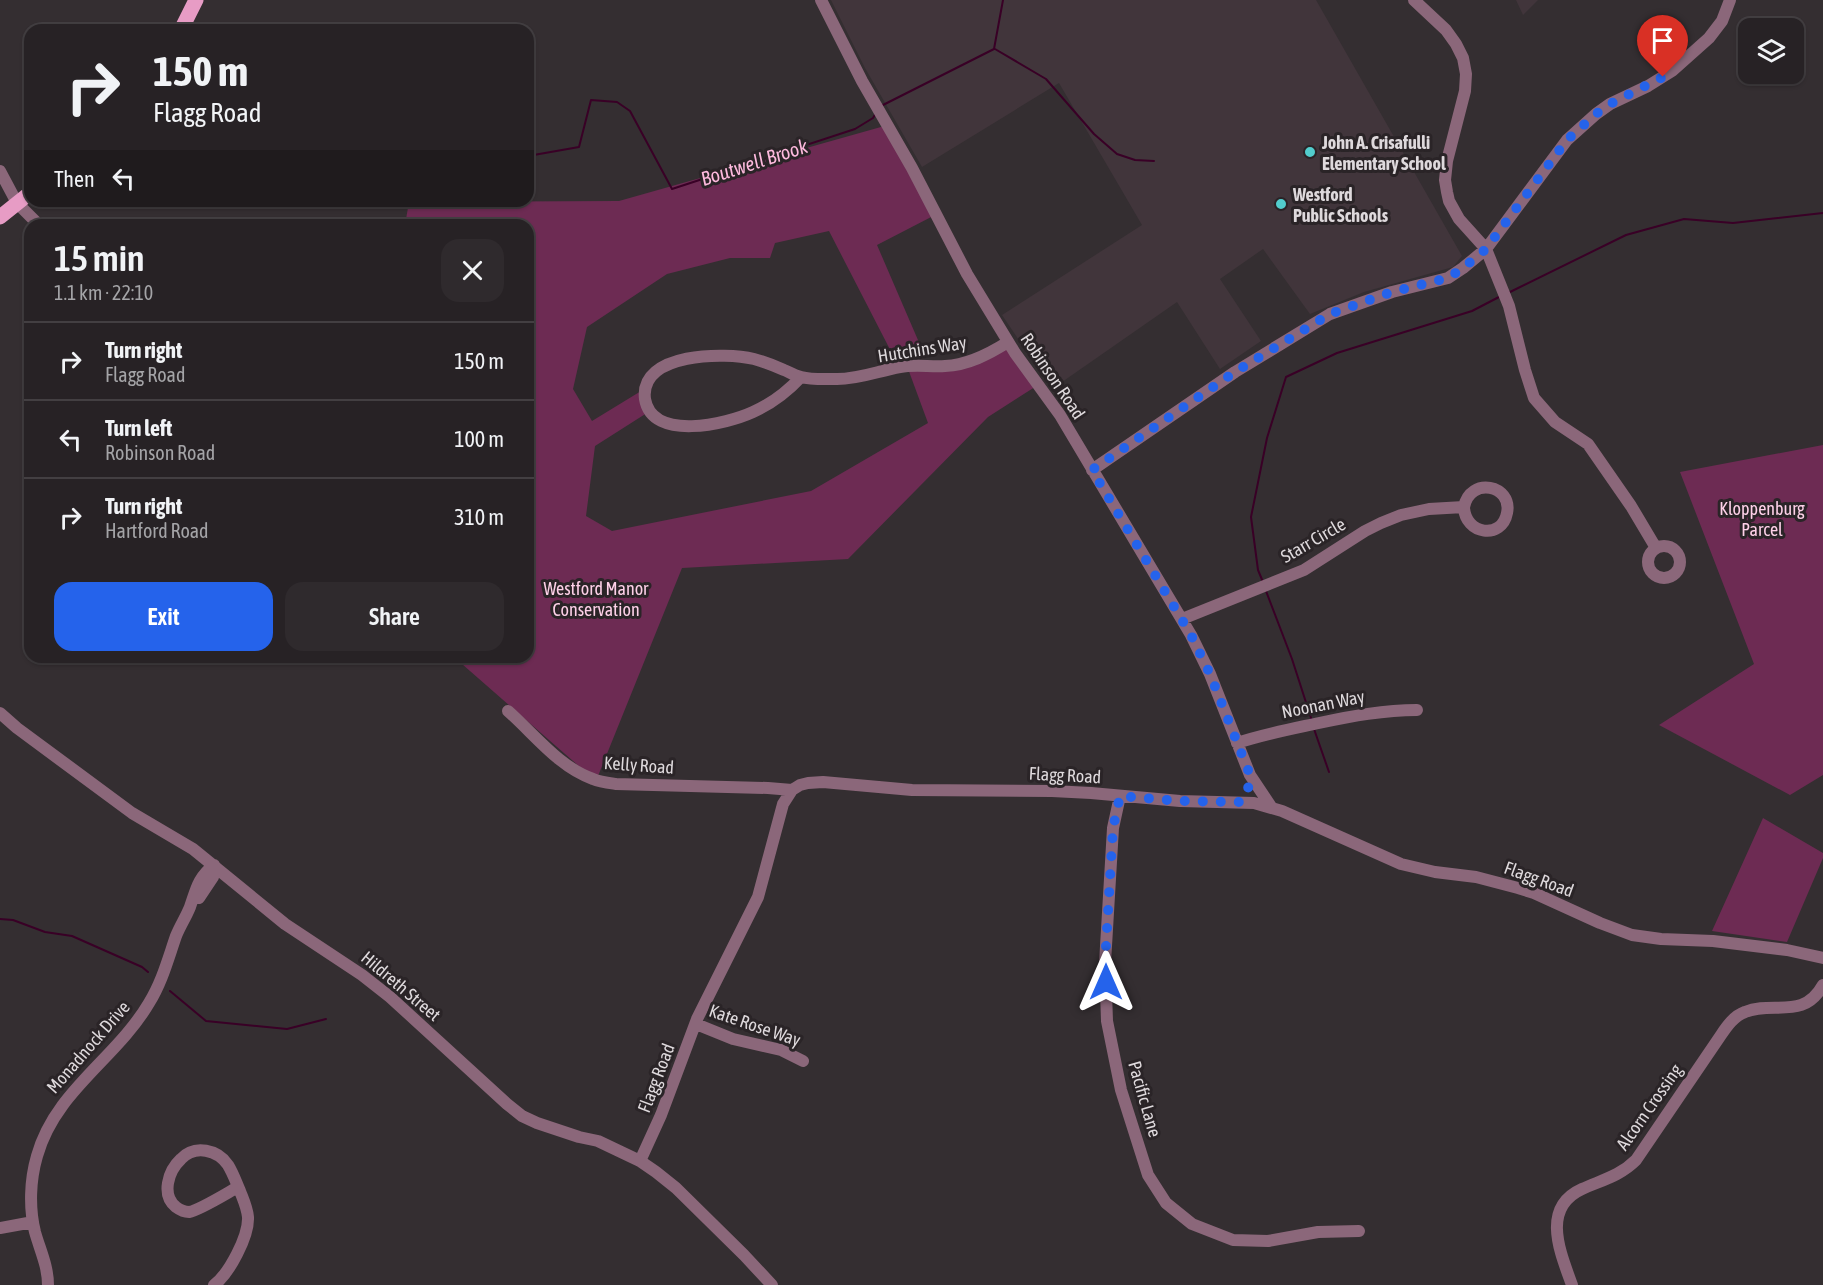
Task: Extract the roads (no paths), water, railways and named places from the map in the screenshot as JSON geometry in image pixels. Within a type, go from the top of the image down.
[{"type":"main road","points":[[184,24],[196,0]]},
{"type":"main road","points":[[0,217],[24,198]]},
{"type":"street","name":"Robinson Road","points":[[821,0],[857,72],[912,168],[967,274],[1008,342],[1060,415],[1201,653],[1250,775],[1272,808]]},
{"type":"street","points":[[1414,0],[1446,30],[1463,58],[1466,74],[1465,91],[1447,161],[1445,180],[1447,192],[1449,201],[1459,219],[1486,249],[1509,306],[1534,398],[1555,422],[1588,444],[1631,506],[1656,548]]},
{"type":"street","points":[[1092,470],[1217,383],[1316,322],[1339,310],[1369,300],[1448,278],[1486,249],[1567,140],[1610,104],[1648,86],[1672,71],[1709,38],[1722,21],[1730,0]]},
{"type":"street","points":[[0,171],[17,203],[33,219]]},
{"type":"street","name":"Hutchins Way","points":[[801,377],[782,395],[760,409],[736,419],[705,425],[663,423],[650,411],[645,400],[646,388],[655,373],[665,366],[692,358],[722,356],[754,359],[801,377],[848,379],[907,366],[954,366],[981,357],[1008,342]]},
{"type":"street","name":"Starr Circle","points":[[1182,619],[1304,570],[1369,528],[1381,523],[1411,512],[1464,507]]},
{"type":"street","name":"Noonan Way","points":[[1237,743],[1266,733],[1313,724],[1390,710],[1417,710]]},
{"type":"street","name":"Kelly Road","points":[[508,711],[545,747],[581,774],[596,781],[616,784],[792,790]]},
{"type":"street","name":"Hildreth Street","points":[[0,713],[132,813],[193,849],[285,924],[336,957],[390,998],[522,1116],[554,1130],[598,1141],[640,1161],[656,1172],[676,1188],[772,1285]]},
{"type":"street","points":[[1240,802],[1248,789],[1250,775]]},
{"type":"street","name":"Flagg Road","points":[[640,1161],[696,1024],[758,897],[783,804],[792,790],[800,785],[823,782],[912,790],[1052,791],[1180,801],[1254,803],[1272,808],[1401,864],[1435,872],[1476,877],[1518,888],[1632,935],[1660,939],[1713,941],[1787,950],[1823,958]]},
{"type":"street","name":"Pacific Lane","points":[[1120,796],[1113,828],[1105,963],[1107,1021],[1120,1090],[1148,1175],[1166,1203],[1192,1224],[1233,1240],[1268,1241],[1318,1232],[1359,1231]]},
{"type":"street","name":"Monadnock Drive","points":[[48,1285],[46,1263],[33,1222],[31,1200],[32,1178],[37,1156],[49,1125],[60,1106],[78,1084],[122,1040],[141,1016],[161,981],[193,895],[205,872],[214,865]]},
{"type":"street","name":"Alcorn Crossing","points":[[1572,1285],[1556,1233],[1559,1214],[1567,1201],[1580,1190],[1617,1175],[1635,1160],[1719,1037],[1735,1018],[1750,1010],[1785,1009],[1801,1005],[1815,996],[1823,985]]},
{"type":"street","name":"Kate Rose Way","points":[[696,1024],[733,1039],[781,1050],[803,1061]]},
{"type":"street","points":[[214,1285],[226,1273],[247,1228],[247,1211],[238,1187],[230,1169],[213,1152],[200,1150],[191,1152],[180,1159],[168,1182],[167,1189],[172,1203],[185,1212],[195,1210],[238,1187]]},
{"type":"street","points":[[0,1228],[33,1222]]},
{"type":"waterway","name":"Boutwell Brook","points":[[881,106],[994,49],[1003,0]]},
{"type":"waterway","points":[[995,49],[1046,79],[1094,134],[1117,154],[1135,160],[1154,161]]},
{"type":"waterway","name":"Boutwell Brook","points":[[534,155],[579,147],[591,100],[617,102],[630,111],[672,189],[855,129],[873,118],[876,113]]},
{"type":"waterway","points":[[1510,292],[1626,235],[1684,219],[1733,223],[1823,213]]},
{"type":"waterway","points":[[1263,582],[1258,570],[1251,517],[1267,438],[1286,377],[1337,353],[1472,311],[1499,297]]},
{"type":"waterway","points":[[1266,591],[1292,659],[1312,721]]},
{"type":"waterway","points":[[1314,729],[1329,772]]},
{"type":"waterway","points":[[0,919],[13,920],[45,932],[72,936],[142,967],[148,972]]},
{"type":"waterway","points":[[170,991],[206,1021],[287,1029],[326,1019]]},
{"type":"place","name":"John A. Crisafulli Elementary School","points":[[1310,152]]},
{"type":"place","name":"Westford Public Schools","points":[[1281,204]]},
{"type":"park label","name":"Kloppenburg Parcel","points":[[1762,518]]},
{"type":"park label","name":"Westford Manor Conservation","points":[[596,598]]}]
